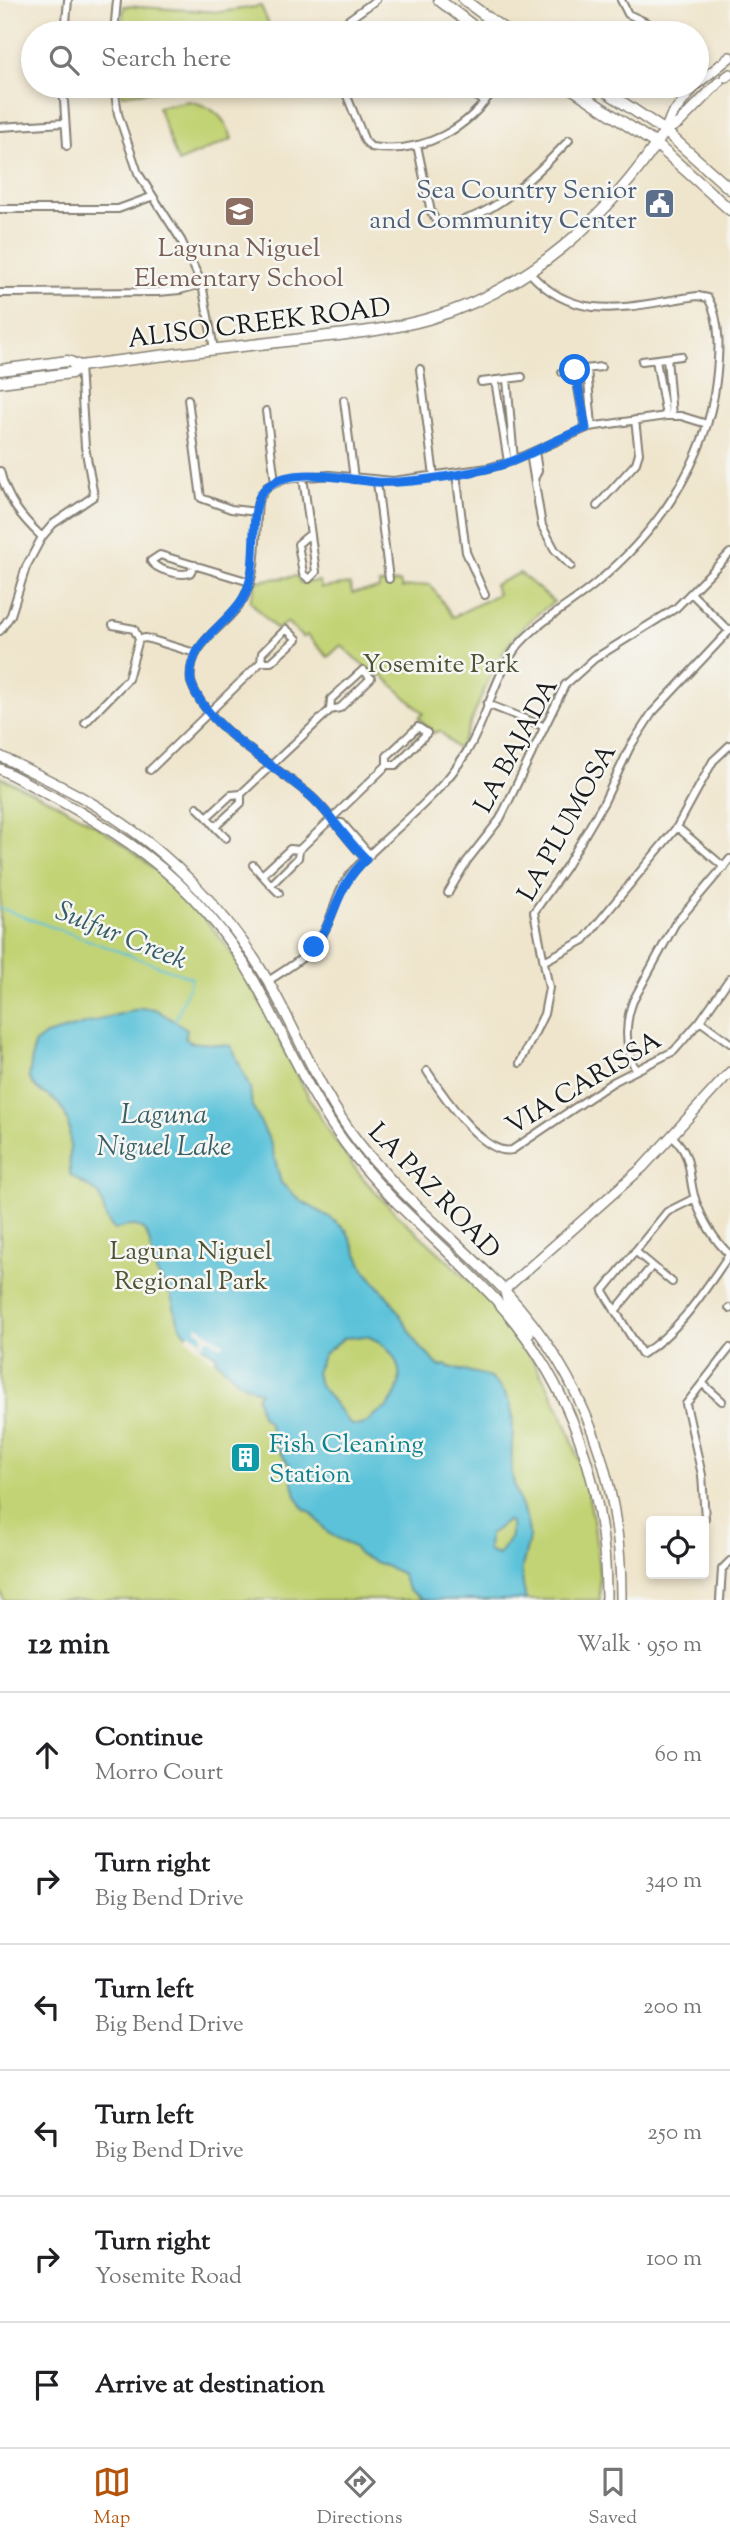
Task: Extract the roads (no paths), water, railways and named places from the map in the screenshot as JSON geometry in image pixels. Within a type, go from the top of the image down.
[{"type":"main road","points":[[439,0],[466,21]]},
{"type":"main road","points":[[464,0],[493,21]]},
{"type":"main road","name":"ALISO CREEK ROAD","points":[[709,74],[730,57]]},
{"type":"main road","name":"ALISO CREEK ROAD","points":[[709,94],[725,78]]},
{"type":"main road","points":[[586,98],[656,144],[730,210]]},
{"type":"main road","points":[[616,98],[665,131],[730,189]]},
{"type":"main road","name":"ALISO CREEK ROAD","points":[[0,370],[68,361],[80,366],[371,330],[428,319],[497,292],[530,272],[582,231],[656,144],[671,116],[686,98]]},
{"type":"main road","name":"ALISO CREEK ROAD","points":[[665,131],[679,123],[705,98]]},
{"type":"main road","name":"ALISO CREEK ROAD","points":[[0,382],[71,373],[80,366]]},
{"type":"main road","name":"LA PAZ ROAD","points":[[0,756],[83,798],[159,852],[188,878],[232,927],[268,981],[314,1073],[357,1140],[405,1196],[504,1290],[557,1358],[596,1434],[615,1509],[621,1559],[621,1600]]},
{"type":"main road","name":"LA PAZ ROAD","points":[[0,769],[92,817],[131,842],[169,874],[219,929],[253,979],[319,1104],[345,1144],[390,1197],[496,1301],[529,1342],[568,1409],[586,1456],[602,1523],[606,1600]]},
{"type":"main road","points":[[219,929],[228,931],[260,978],[268,981],[268,990],[287,1034],[286,1041]]},
{"type":"main road","points":[[504,1290],[673,1137],[730,1072]]},
{"type":"main road","points":[[435,1239],[439,1238],[490,1285],[504,1290]]},
{"type":"main road","points":[[504,1290],[509,1307],[530,1336],[529,1342]]},
{"type":"street","points":[[66,21],[68,0]]},
{"type":"street","points":[[115,21],[117,0]]},
{"type":"street","points":[[347,21],[376,0]]},
{"type":"street","points":[[621,0],[622,8],[646,21]]},
{"type":"street","points":[[63,98],[67,146]]},
{"type":"street","points":[[117,98],[126,143],[151,197],[181,240],[202,284],[214,349]]},
{"type":"street","points":[[348,98],[371,148],[417,145],[459,128],[488,98]]},
{"type":"street","points":[[479,98],[485,102]]},
{"type":"street","points":[[0,127],[64,122]]},
{"type":"street","points":[[417,145],[430,212],[437,222],[449,224],[510,196],[535,176],[569,140]]},
{"type":"street","points":[[0,209],[118,209],[151,197]]},
{"type":"street","points":[[268,981],[298,963],[314,947],[326,929],[345,882],[455,770],[468,750],[494,684],[518,646],[552,614],[608,573],[669,503],[695,460],[715,397],[718,346],[714,309],[708,298],[698,296],[601,308],[580,307],[560,300],[545,290],[530,272]]},
{"type":"street","points":[[0,293],[158,292],[202,284]]},
{"type":"street","points":[[642,361],[681,356]]},
{"type":"street","points":[[665,390],[667,358]]},
{"type":"street","points":[[656,359],[669,416]]},
{"type":"street","points":[[0,631],[11,615],[26,567],[42,537],[53,524],[94,496],[85,447],[80,366]]},
{"type":"street","points":[[562,372],[601,367]]},
{"type":"street","points":[[420,369],[434,476]]},
{"type":"street","points":[[586,406],[587,369]]},
{"type":"street","points":[[575,370],[589,427]]},
{"type":"street","points":[[481,382],[523,377]]},
{"type":"street","points":[[507,379],[512,413],[507,422],[511,461]]},
{"type":"street","points":[[495,380],[500,415],[507,422]]},
{"type":"street","points":[[188,399],[201,498],[231,509],[257,512]]},
{"type":"street","points":[[344,400],[354,479]]},
{"type":"street","points":[[266,411],[275,482]]},
{"type":"street","points":[[368,857],[298,785],[253,755],[210,711],[191,682],[195,653],[235,610],[250,582],[261,493],[275,482],[303,477],[330,475],[377,482],[456,473],[511,461],[589,427],[669,416],[707,424]]},
{"type":"street","points":[[597,506],[636,463],[639,453],[635,420]]},
{"type":"street","points":[[532,452],[538,471],[535,477],[546,538],[572,566]]},
{"type":"street","points":[[0,471],[10,501],[21,517],[42,537]]},
{"type":"street","points":[[456,473],[466,552],[485,595]]},
{"type":"street","points":[[303,477],[316,572],[309,579],[303,574],[298,544],[310,534]]},
{"type":"street","points":[[377,482],[389,579]]},
{"type":"street","name":"LA BAJADA","points":[[448,892],[467,861],[500,820],[565,685],[578,671],[657,623],[691,593],[730,552]]},
{"type":"street","points":[[195,565],[190,573],[183,575],[153,566],[151,561],[160,555],[195,565],[250,582]]},
{"type":"street","points":[[691,593],[730,630]]},
{"type":"street","points":[[85,723],[128,680],[139,639],[134,629],[113,625]]},
{"type":"street","points":[[150,770],[261,662],[262,653],[286,629],[297,639],[271,662],[261,662]]},
{"type":"street","name":"LA PLUMOSA","points":[[520,1063],[544,1014],[549,988],[546,960],[534,918],[536,907],[566,867],[604,802],[630,747],[652,713],[730,630]]},
{"type":"street","points":[[139,639],[146,638],[195,653]]},
{"type":"street","points":[[215,827],[240,803],[242,794],[270,766],[330,710],[340,708],[370,678],[363,670],[331,699],[330,710]]},
{"type":"street","points":[[487,704],[543,726]]},
{"type":"street","points":[[271,885],[298,858],[299,850],[334,820],[387,765],[387,756],[418,727],[426,733],[397,765],[387,765]]},
{"type":"street","points":[[546,960],[584,940],[677,827],[713,761],[730,745]]},
{"type":"street","points":[[207,817],[231,795],[242,794]]},
{"type":"street","points":[[197,807],[226,838]]},
{"type":"street","points":[[677,827],[724,867]]},
{"type":"street","points":[[262,876],[290,849],[299,850]]},
{"type":"street","points":[[635,1069],[626,1042],[628,1014],[633,1001],[676,924],[730,859]]},
{"type":"street","points":[[253,865],[279,893]]},
{"type":"street","name":"VIA CARISSA","points":[[427,1071],[457,1116],[506,1152],[635,1069],[674,1051],[700,1021],[730,978]]},
{"type":"street","points":[[700,1021],[730,1043]]},
{"type":"street","points":[[673,1137],[688,1156],[695,1198],[711,1233],[730,1255],[702,1296],[663,1341],[642,1354],[603,1291],[667,1212],[695,1198]]},
{"type":"street","points":[[635,1251],[672,1282]]},
{"type":"street","points":[[615,1311],[652,1266]]},
{"type":"street","points":[[705,1516],[702,1475],[687,1404],[730,1348]]},
{"type":"street","points":[[703,1384],[722,1401]]},
{"type":"street","points":[[720,1600],[722,1569],[730,1561]]},
{"type":"water","name":"Laguna Niguel Lake","points":[[141,1008],[155,1009],[187,1029],[185,1038],[190,1042],[231,1046],[250,1088],[252,1106],[271,1143],[281,1183],[301,1201],[331,1218],[347,1231],[364,1269],[393,1303],[418,1345],[440,1367],[445,1365],[489,1378],[504,1393],[510,1404],[513,1428],[511,1466],[529,1536],[522,1572],[526,1600],[423,1600],[408,1589],[401,1573],[359,1555],[355,1548],[328,1533],[311,1512],[304,1509],[296,1496],[289,1465],[274,1443],[269,1424],[261,1415],[257,1397],[260,1392],[241,1383],[216,1360],[217,1356],[183,1330],[170,1294],[156,1271],[147,1234],[136,1226],[114,1230],[107,1220],[99,1194],[70,1175],[69,1130],[65,1113],[32,1083],[29,1077],[34,1044],[46,1035]],"holes":[[[366,1336],[386,1347],[393,1355],[397,1364],[399,1385],[387,1407],[364,1424],[354,1425],[350,1424],[318,1382],[316,1372],[324,1354],[344,1338]],[[507,1521],[511,1523],[511,1536],[498,1555],[488,1551],[489,1535]]]},
{"type":"waterway","name":"Sulfur Creek","points":[[0,908],[192,978],[175,1021]]},
{"type":"place","name":"Sea Country Senior and Community Center","points":[[660,204]]},
{"type":"place","name":"Laguna Niguel Elementary School","points":[[239,212]]},
{"type":"place","name":"Fish Cleaning Station","points":[[246,1458]]},
{"type":"park label","name":"Yosemite Park","points":[[441,663]]},
{"type":"park label","name":"Laguna Niguel Regional Park","points":[[191,1265]]}]
